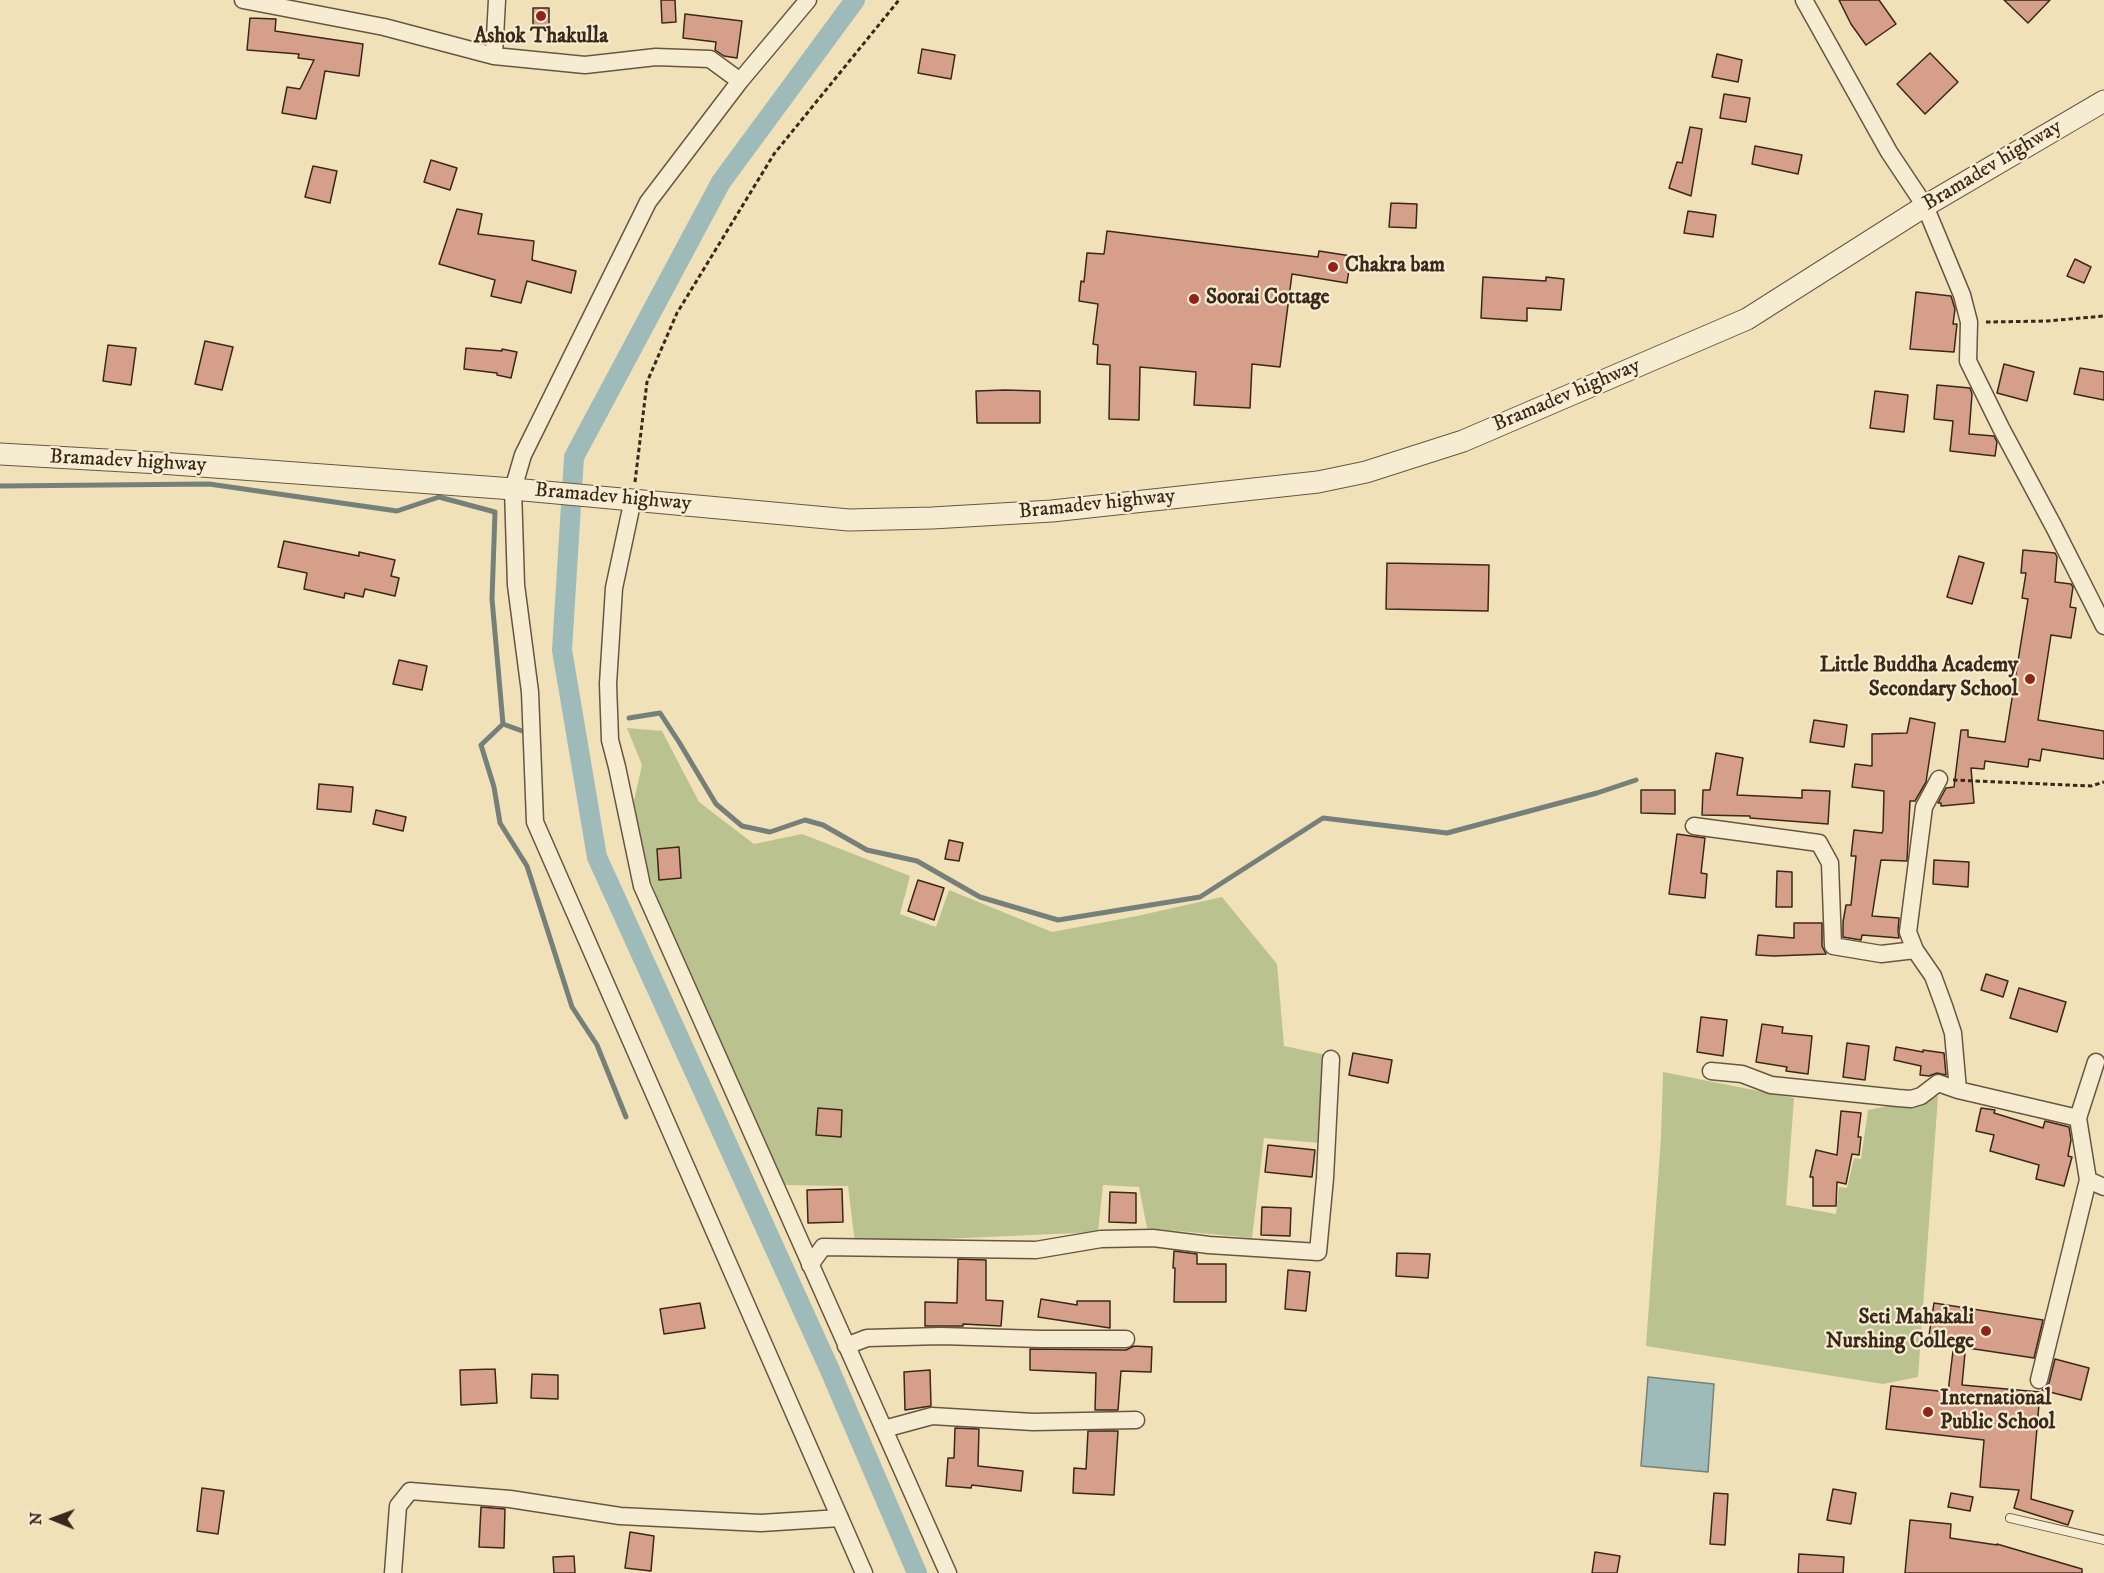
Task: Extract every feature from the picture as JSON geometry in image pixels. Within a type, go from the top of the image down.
[{"type":"street","points":[[243,0],[304,6],[494,56],[585,65],[656,57],[710,59],[740,81]]},
{"type":"street","points":[[494,56],[497,0]]},
{"type":"street","points":[[808,0],[740,81],[648,202],[524,455],[517,489],[516,585],[530,692],[535,822],[864,1573]]},
{"type":"street","points":[[1804,0],[1889,152],[1925,206],[1962,295],[1969,322],[1968,361],[2104,626]]},
{"type":"street","name":"Bramadev highway","points":[[0,454],[171,463],[517,489],[849,520],[932,518],[1064,510],[1318,482],[1366,472],[1463,441],[1747,319],[1925,206],[2104,101]]},
{"type":"street","points":[[628,499],[614,588],[608,684],[610,740],[642,886],[948,1573]]},
{"type":"street","points":[[1939,779],[1924,807],[1908,932],[1915,950],[1933,976],[1953,1033],[1958,1090]]},
{"type":"street","points":[[1694,826],[1819,843],[1830,863],[1833,946],[1881,954],[1915,950]]},
{"type":"street","points":[[810,1265],[823,1247],[1036,1250],[1101,1239],[1153,1238],[1209,1245],[1318,1252],[1325,1178],[1331,1059]]},
{"type":"street","points":[[2039,1380],[2088,1180],[2078,1118],[2096,1062]]},
{"type":"street","points":[[1712,1071],[1742,1074],[1771,1085],[1822,1092],[1911,1099],[1921,1096],[1938,1083],[1958,1090],[2078,1118]]},
{"type":"street","points":[[2088,1180],[2104,1187]]},
{"type":"street","points":[[846,1346],[867,1338],[941,1336],[1126,1339]]},
{"type":"street","points":[[884,1430],[932,1416],[1034,1422],[1136,1420]]},
{"type":"street","points":[[393,1573],[398,1506],[410,1491],[510,1499],[632,1516],[761,1523],[840,1518]]},
{"type":"lane","points":[[2010,1518],[2104,1540]]},
{"type":"path","points":[[628,499],[647,382],[677,313],[774,154],[899,0]]},
{"type":"path","points":[[1969,322],[2047,321],[2104,316]]},
{"type":"path","points":[[1939,779],[2091,786],[2104,782]]},
{"type":"green space","points":[[627,728],[662,731],[699,802],[754,844],[802,834],[910,876],[900,914],[936,927],[949,890],[1052,932],[1222,897],[1277,964],[1284,1046],[1327,1055],[1319,1143],[1264,1138],[1252,1238],[1147,1228],[1139,1187],[1103,1185],[1098,1232],[855,1243],[848,1186],[783,1185],[697,996],[651,882],[632,810],[642,765]]},
{"type":"green space","points":[[1663,1072],[1794,1098],[1786,1205],[1836,1214],[1839,1187],[1847,1188],[1854,1158],[1861,1159],[1868,1110],[1938,1096],[1918,1377],[1883,1384],[1646,1346],[1661,1138]]},
{"type":"water","points":[[1648,1377],[1714,1384],[1708,1472],[1641,1466]]},
{"type":"building","points":[[661,0],[675,0],[676,22],[662,23]]},
{"type":"building","points":[[1839,0],[1879,0],[1896,24],[1866,45],[1851,24]]},
{"type":"building","points":[[2004,0],[2050,0],[2028,23]]},
{"type":"building","name":"Ashok Thakulla","points":[[533,8],[549,8],[549,25],[533,25]]},
{"type":"building","points":[[685,14],[742,21],[737,58],[724,56],[715,50],[716,42],[683,38]]},
{"type":"building","points":[[250,18],[276,19],[275,31],[363,44],[359,76],[325,71],[316,119],[282,113],[287,87],[300,89],[314,60],[298,58],[299,54],[247,50]]},
{"type":"building","points":[[922,49],[955,55],[951,79],[918,73]]},
{"type":"building","points":[[1930,53],[1958,82],[1925,114],[1897,84]]},
{"type":"building","points":[[1717,54],[1742,60],[1738,82],[1712,77]]},
{"type":"building","points":[[1724,94],[1750,98],[1746,122],[1720,118]]},
{"type":"building","points":[[1690,127],[1702,129],[1691,196],[1669,188],[1677,162],[1682,163]]},
{"type":"building","points":[[1755,146],[1802,155],[1798,174],[1752,164]]},
{"type":"building","points":[[431,160],[457,168],[450,190],[424,182]]},
{"type":"building","points":[[313,166],[337,171],[330,203],[305,197]]},
{"type":"building","points":[[1391,203],[1417,204],[1416,228],[1389,227]]},
{"type":"building","points":[[457,209],[482,214],[478,234],[534,241],[532,260],[576,271],[571,293],[527,281],[521,303],[491,296],[495,280],[439,264]]},
{"type":"building","points":[[1688,211],[1716,215],[1713,237],[1684,233]]},
{"type":"building","name":"Soorai Cottage","points":[[1107,231],[1318,257],[1319,251],[1351,256],[1347,283],[1292,274],[1280,367],[1252,364],[1250,408],[1194,405],[1196,372],[1140,367],[1139,420],[1109,419],[1110,365],[1097,364],[1098,345],[1093,344],[1098,304],[1079,301],[1081,281],[1084,282],[1087,253],[1104,254]]},
{"type":"building","points":[[2075,259],[2091,267],[2084,283],[2067,276]]},
{"type":"building","points":[[1483,277],[1546,281],[1546,277],[1564,279],[1561,310],[1527,308],[1527,321],[1481,318]]},
{"type":"building","points":[[1916,292],[1951,296],[1955,309],[1953,324],[1957,324],[1954,352],[1910,349]]},
{"type":"building","points":[[205,341],[233,347],[222,390],[195,384]]},
{"type":"building","points":[[108,345],[136,348],[131,385],[103,381]]},
{"type":"building","points":[[466,348],[502,351],[502,349],[517,352],[511,378],[497,375],[497,373],[464,369]]},
{"type":"building","points":[[2004,364],[2034,372],[2027,401],[1997,393]]},
{"type":"building","points":[[2080,368],[2104,372],[2104,400],[2074,394]]},
{"type":"building","points":[[1937,385],[1970,388],[1972,394],[1969,434],[1994,436],[1997,442],[1995,456],[1950,451],[1953,421],[1934,419]]},
{"type":"building","points":[[976,391],[1040,391],[1040,423],[977,423]]},
{"type":"building","points":[[1875,391],[1908,395],[1904,432],[1870,428]]},
{"type":"building","points":[[284,541],[359,556],[359,552],[395,560],[391,576],[399,578],[395,596],[365,589],[363,597],[345,593],[344,598],[304,589],[307,573],[278,567]]},
{"type":"building","name":"Little Buddha Academy Secondary School","points":[[2023,550],[2055,553],[2057,557],[2055,582],[2071,584],[2073,587],[2070,607],[2076,608],[2071,638],[2051,635],[2038,720],[2104,731],[2104,759],[2042,749],[2040,761],[2029,759],[2028,767],[1985,761],[1984,769],[1971,768],[1974,803],[1941,806],[1941,803],[1938,803],[1946,788],[1954,787],[1961,730],[1968,730],[1968,737],[2005,742],[2028,599],[2022,598],[2026,573],[2021,573]]},
{"type":"building","points":[[1959,556],[1984,563],[1972,604],[1947,597]]},
{"type":"building","points":[[1387,563],[1489,565],[1488,611],[1386,609]]},
{"type":"building","points":[[399,660],[427,666],[422,690],[393,684]]},
{"type":"building","points":[[1910,718],[1935,723],[1926,782],[1915,801],[1910,801],[1907,861],[1881,860],[1872,916],[1899,918],[1899,938],[1862,935],[1861,940],[1843,937],[1846,905],[1851,905],[1856,856],[1851,856],[1854,830],[1882,833],[1883,830],[1884,791],[1852,787],[1855,764],[1872,766],[1872,734],[1907,733]]},
{"type":"building","points":[[1814,720],[1847,725],[1844,747],[1810,742]]},
{"type":"building","points":[[1716,753],[1743,758],[1737,795],[1802,798],[1802,790],[1830,791],[1828,824],[1750,818],[1750,816],[1702,815],[1703,790],[1710,790]]},
{"type":"building","points":[[319,784],[353,787],[351,812],[317,809]]},
{"type":"building","points":[[1641,790],[1675,790],[1675,814],[1641,813]]},
{"type":"building","points":[[376,810],[406,817],[403,831],[373,824]]},
{"type":"building","points":[[1677,834],[1705,838],[1701,873],[1707,874],[1705,898],[1669,894]]},
{"type":"building","points":[[949,840],[963,843],[959,861],[945,859]]},
{"type":"building","points":[[679,847],[681,878],[659,880],[657,849]]},
{"type":"building","points":[[1934,860],[1969,862],[1968,887],[1933,884]]},
{"type":"building","points":[[1777,871],[1792,872],[1792,907],[1776,907]]},
{"type":"building","points":[[918,880],[944,888],[934,920],[908,911]]},
{"type":"building","points":[[1794,923],[1822,923],[1822,946],[1826,954],[1756,955],[1758,935],[1794,938]]},
{"type":"building","points":[[1986,974],[2008,981],[2003,997],[1981,990]]},
{"type":"building","points":[[2019,988],[2066,1002],[2057,1032],[2010,1018]]},
{"type":"building","points":[[1701,1017],[1727,1020],[1723,1056],[1697,1052]]},
{"type":"building","points":[[1762,1024],[1783,1027],[1782,1033],[1812,1036],[1808,1074],[1786,1071],[1787,1067],[1756,1062]]},
{"type":"building","points":[[1847,1043],[1869,1046],[1865,1080],[1843,1077]]},
{"type":"building","points":[[1896,1047],[1944,1053],[1946,1075],[1937,1073],[1929,1076],[1920,1075],[1921,1066],[1894,1060]]},
{"type":"building","points":[[1353,1053],[1392,1060],[1388,1083],[1349,1075]]},
{"type":"building","points":[[818,1108],[842,1110],[841,1137],[816,1135]]},
{"type":"building","points":[[1981,1108],[1995,1110],[1994,1113],[2043,1128],[2045,1121],[2069,1127],[2071,1140],[2068,1156],[2072,1157],[2064,1186],[2036,1179],[2039,1165],[1990,1151],[1994,1135],[1976,1131]]},
{"type":"building","points":[[1841,1111],[1861,1113],[1858,1137],[1861,1137],[1859,1155],[1852,1154],[1846,1184],[1837,1182],[1836,1206],[1813,1206],[1813,1177],[1810,1177],[1816,1150],[1837,1155]]},
{"type":"building","points":[[1268,1145],[1315,1150],[1312,1177],[1265,1172]]},
{"type":"building","points":[[842,1189],[843,1222],[808,1223],[807,1190]]},
{"type":"building","points":[[1110,1192],[1136,1193],[1136,1223],[1109,1222]]},
{"type":"building","points":[[1262,1207],[1291,1208],[1290,1236],[1261,1235]]},
{"type":"building","points":[[1174,1251],[1197,1254],[1197,1264],[1226,1264],[1226,1302],[1174,1302]]},
{"type":"building","points":[[1397,1253],[1430,1254],[1428,1278],[1396,1276]]},
{"type":"building","points":[[958,1259],[986,1260],[986,1300],[1003,1301],[1001,1326],[963,1324],[963,1326],[925,1326],[925,1302],[957,1303]]},
{"type":"building","points":[[1288,1270],[1310,1272],[1306,1311],[1285,1309]]},
{"type":"building","points":[[1041,1299],[1077,1305],[1077,1301],[1110,1301],[1110,1328],[1038,1317]]},
{"type":"building","points":[[700,1303],[705,1328],[664,1334],[660,1309]]},
{"type":"building","name":"Seti Mahakali Nurshing College","points":[[1934,1303],[2043,1320],[2034,1358],[1928,1342]]},
{"type":"building","points":[[1134,1346],[1152,1347],[1151,1372],[1121,1371],[1118,1410],[1095,1410],[1096,1373],[1030,1370],[1030,1349],[1126,1350]]},
{"type":"building","points":[[1953,1351],[1965,1353],[1962,1385],[2040,1392],[2031,1499],[2073,1511],[2068,1525],[2014,1508],[2019,1490],[1980,1487],[1984,1440],[1886,1429],[1891,1386],[1948,1392]]},
{"type":"building","points":[[2055,1359],[2089,1368],[2081,1400],[2042,1390],[2049,1383]]},
{"type":"building","points":[[495,1369],[497,1403],[461,1405],[460,1370]]},
{"type":"building","points":[[930,1370],[931,1406],[905,1410],[904,1372]]},
{"type":"building","points":[[532,1374],[558,1375],[558,1399],[531,1398]]},
{"type":"building","points":[[955,1428],[979,1429],[978,1466],[1023,1471],[1021,1491],[972,1485],[971,1488],[946,1486],[948,1458],[954,1458]]},
{"type":"building","points":[[1088,1431],[1118,1431],[1114,1495],[1073,1493],[1074,1468],[1086,1469]]},
{"type":"building","points":[[202,1488],[224,1491],[218,1534],[197,1531]]},
{"type":"building","points":[[1833,1489],[1856,1493],[1851,1524],[1827,1520]]},
{"type":"building","points":[[1714,1493],[1728,1494],[1725,1545],[1710,1544]]},
{"type":"building","points":[[1951,1493],[1973,1497],[1970,1511],[1948,1507]]},
{"type":"building","points":[[481,1507],[505,1509],[504,1548],[479,1547]]},
{"type":"building","points":[[1910,1520],[1951,1524],[1950,1538],[1997,1544],[2082,1569],[2082,1573],[1905,1573]]},
{"type":"building","points":[[630,1532],[654,1536],[651,1571],[625,1568]]},
{"type":"building","points":[[1595,1552],[1620,1556],[1617,1573],[1592,1573]]},
{"type":"building","points":[[1799,1554],[1844,1557],[1843,1573],[1798,1573]]},
{"type":"building","points":[[574,1556],[575,1573],[554,1573],[553,1557]]},
{"type":"waterway","points":[[855,0],[721,182],[574,457],[562,650],[597,857],[829,1368],[917,1573]]},
{"type":"waterway","points":[[0,486],[209,484],[397,511],[439,497],[495,512],[492,599],[503,724]]},
{"type":"waterway","points":[[629,718],[660,713],[716,804],[742,826],[770,832],[805,820],[823,825],[867,850],[917,861],[980,897],[1058,920],[1200,897],[1323,818],[1447,833],[1597,793],[1636,780]]},
{"type":"waterway","points":[[525,732],[503,724],[481,745],[494,787],[500,823],[527,866],[572,1007],[597,1045],[626,1117]]},
{"type":"place","name":"Ashok Thakulla","points":[[541,16]]},
{"type":"place","name":"Chakra bam","points":[[1333,267]]},
{"type":"place","name":"Soorai Cottage","points":[[1194,299]]},
{"type":"place","name":"Little Buddha Academy Secondary School","points":[[2030,679]]},
{"type":"place","name":"Seti Mahakali Nurshing College","points":[[1986,1331]]},
{"type":"place","name":"International Public School","points":[[1928,1412]]}]
